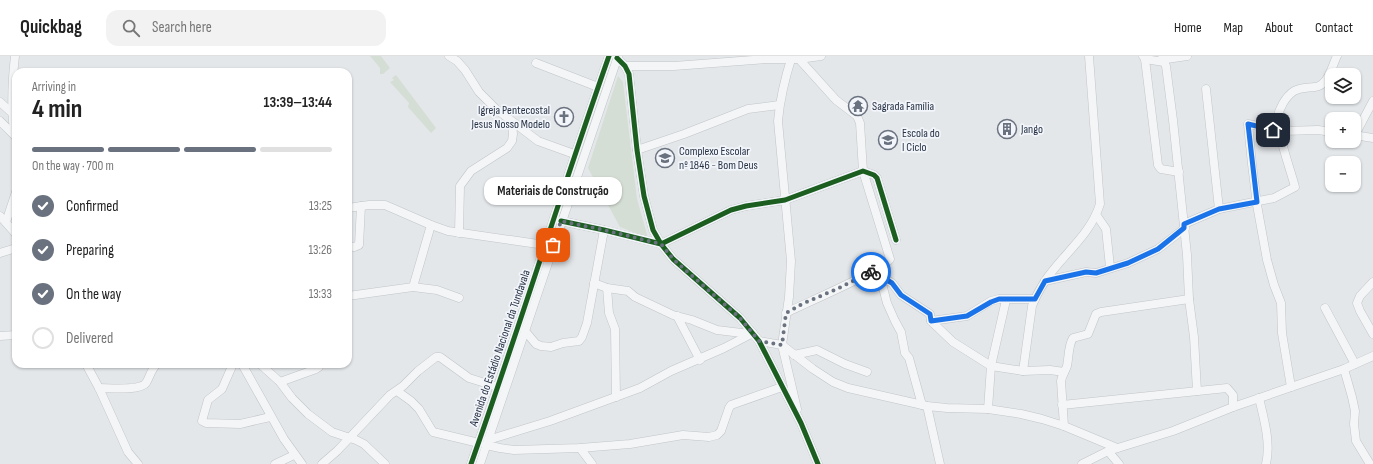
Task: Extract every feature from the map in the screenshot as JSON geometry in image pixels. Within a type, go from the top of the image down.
[{"type":"street","points":[[14,68],[15,56]]},
{"type":"street","points":[[449,56],[457,61],[465,70],[479,92],[512,122],[544,145],[574,154]]},
{"type":"street","name":"Avenida do Estádio Nacional da Tundavala","points":[[480,464],[498,387],[574,154],[609,56]]},
{"type":"street","points":[[625,66],[674,66],[766,57],[794,58],[821,56]]},
{"type":"street","points":[[1023,371],[1032,306],[1035,299],[1045,281],[1084,235],[1097,216],[1100,204],[1089,56]]},
{"type":"street","points":[[1179,172],[1161,168],[1158,165],[1144,57],[1160,60],[1187,56]]},
{"type":"street","points":[[1045,281],[1086,272],[1096,273],[1110,267],[1123,265],[1150,254],[1184,226],[1219,209],[1274,198],[1295,187],[1277,120],[1283,103],[1294,92],[1305,87],[1321,86],[1325,82],[1337,56]]},
{"type":"street","points":[[618,57],[629,74],[637,150],[647,212],[653,230],[661,244],[673,259],[740,318],[751,334],[759,341],[801,423],[818,464]]},
{"type":"street","name":"Avenida do Estádio Nacional da Tundavala","points":[[471,464],[484,442],[525,331],[561,221],[618,57]]},
{"type":"street","points":[[794,58],[783,88],[778,121],[791,261],[789,297],[782,345],[801,423]]},
{"type":"street","points":[[794,58],[836,100],[857,116],[860,123],[863,171],[890,256],[889,262],[879,273]]},
{"type":"street","points":[[1160,60],[1164,62],[1166,66],[1179,172],[1194,336],[1197,391]]},
{"type":"street","points":[[536,63],[598,87]]},
{"type":"street","points":[[12,81],[12,118]]},
{"type":"street","points":[[1206,89],[1219,209]]},
{"type":"street","points":[[1361,124],[1373,101]]},
{"type":"street","points":[[0,102],[11,112]]},
{"type":"street","points":[[637,150],[684,134],[748,109],[780,105]]},
{"type":"street","points":[[0,121],[12,132]]},
{"type":"street","points":[[459,233],[460,186],[471,171],[507,148],[512,140],[512,122]]},
{"type":"street","points":[[1292,387],[1282,333],[1281,303],[1267,260],[1257,202],[1248,124],[1292,132],[1318,130],[1325,131]]},
{"type":"street","points":[[512,140],[525,132]]},
{"type":"street","points":[[1361,136],[1373,138]]},
{"type":"street","points":[[561,221],[661,244],[730,210],[785,200],[863,171],[874,175],[877,178],[896,240]]},
{"type":"street","points":[[6,222],[12,204]]},
{"type":"street","points":[[352,207],[385,205],[431,225],[459,233],[545,245]]},
{"type":"street","points":[[352,247],[359,245],[361,206]]},
{"type":"street","points":[[0,216],[12,229]]},
{"type":"street","points":[[1097,216],[1106,229],[1110,267]]},
{"type":"street","points":[[413,287],[431,225]]},
{"type":"street","points":[[525,331],[536,344],[550,347],[578,341],[582,337],[587,323],[604,230]]},
{"type":"street","points":[[0,253],[12,249]]},
{"type":"street","points":[[786,313],[869,272],[879,273],[892,283],[901,295],[930,314],[931,321],[954,342],[991,366],[1023,371],[1050,370],[1064,372]]},
{"type":"street","points":[[879,273],[884,286],[887,302],[901,332],[905,353],[909,358],[925,405],[940,464]]},
{"type":"street","points":[[1373,282],[1360,296],[1357,303],[1373,334]]},
{"type":"street","points":[[594,283],[607,288],[628,291],[635,297],[676,316],[692,320],[717,330],[751,334]]},
{"type":"street","points":[[352,295],[413,287],[437,290],[459,298]]},
{"type":"street","points":[[607,288],[609,313],[615,329],[616,397]]},
{"type":"street","points":[[931,321],[967,316],[999,299],[1035,299]]},
{"type":"street","points":[[1064,426],[1061,381],[1067,366],[1071,341],[1073,338],[1088,334],[1096,314],[1190,299]]},
{"type":"street","points":[[988,409],[991,366],[1006,300]]},
{"type":"street","points":[[1325,308],[1355,364]]},
{"type":"street","points":[[676,316],[700,360]]},
{"type":"street","points":[[484,442],[550,421],[640,388],[671,371],[700,360],[751,334]]},
{"type":"street","points":[[0,336],[12,335]]},
{"type":"street","points":[[759,341],[782,345],[833,382],[848,388],[925,405],[947,408],[988,409],[1042,419],[1064,426],[1118,448]]},
{"type":"street","points":[[794,355],[817,350],[845,364],[868,372]]},
{"type":"street","points":[[322,464],[350,438],[390,396],[418,371],[438,356],[469,378],[498,387]]},
{"type":"street","points":[[1082,464],[1108,451],[1173,431],[1233,407],[1344,369],[1373,356]]},
{"type":"street","points":[[88,368],[99,388],[128,452],[138,464]]},
{"type":"street","points":[[99,388],[141,387],[146,384],[154,368]]},
{"type":"street","points":[[231,368],[222,389],[208,400],[202,421],[206,424],[240,424],[270,417]]},
{"type":"street","points":[[244,368],[257,389],[270,417],[294,455],[302,464]]},
{"type":"street","points":[[264,368],[280,382],[292,398],[308,414],[332,432],[364,444],[386,464]]},
{"type":"street","points":[[280,382],[318,368]]},
{"type":"street","points":[[1344,369],[1355,411],[1354,424],[1356,441],[1370,464]]},
{"type":"street","points":[[397,391],[411,400],[419,409],[433,432],[484,442],[500,448],[514,450],[580,448],[630,444],[683,435],[709,437],[717,435],[721,431],[731,405],[782,387]]},
{"type":"street","points":[[1062,405],[1227,388],[1233,395],[1233,407]]},
{"type":"street","points":[[1259,398],[1269,453],[1266,464]]},
{"type":"street","points":[[580,448],[592,464]]},
{"type":"street","points":[[1108,451],[1119,464]]},
{"type":"street","points":[[275,464],[294,455]]},
{"type":"shaded area","points":[[370,56],[381,56],[390,68],[383,74],[380,74],[380,68]]},
{"type":"shaded area","points":[[396,75],[436,128],[431,133],[408,107],[409,103],[390,82],[394,80],[392,78]]},
{"type":"shaded area","points":[[618,76],[623,82],[637,199],[648,238],[620,227],[588,168]]},
{"type":"cycle path","points":[[471,464],[609,56]]},
{"type":"cycle path","points":[[617,58],[625,66],[629,74],[637,150],[644,196],[653,230],[661,244],[673,259],[740,318],[759,341],[801,423],[818,464]]},
{"type":"cycle path","points":[[561,221],[661,244],[731,210],[746,206],[785,200],[863,171],[874,175],[877,178],[896,240]]},
{"type":"way so far","points":[[553,245],[561,221],[661,244],[673,259],[740,318],[759,341],[782,345],[786,313],[871,272]]},
{"type":"place","name":"Sagrada Família","points":[[858,106]]},
{"type":"place","name":"Igreja Pentecostal Jesus Nosso Modelo","points":[[564,117]]},
{"type":"place","name":"Jango","points":[[1007,129]]},
{"type":"place","name":"Escola do I Ciclo","points":[[888,140]]},
{"type":"place","name":"Complexo Escolar nº 1846 - Bom Deus","points":[[665,158]]},
{"type":"place","name":"Materiais de Construção","points":[[553,245]]},
{"type":"route","points":[[871,272],[878,270],[880,276],[892,283],[901,295],[930,314],[931,321],[967,316],[999,299],[1035,299],[1045,281],[1086,272],[1096,273],[1110,267],[1123,265],[1150,254],[1158,249],[1184,228],[1184,224],[1219,209],[1257,202],[1248,124],[1273,130]]}]
